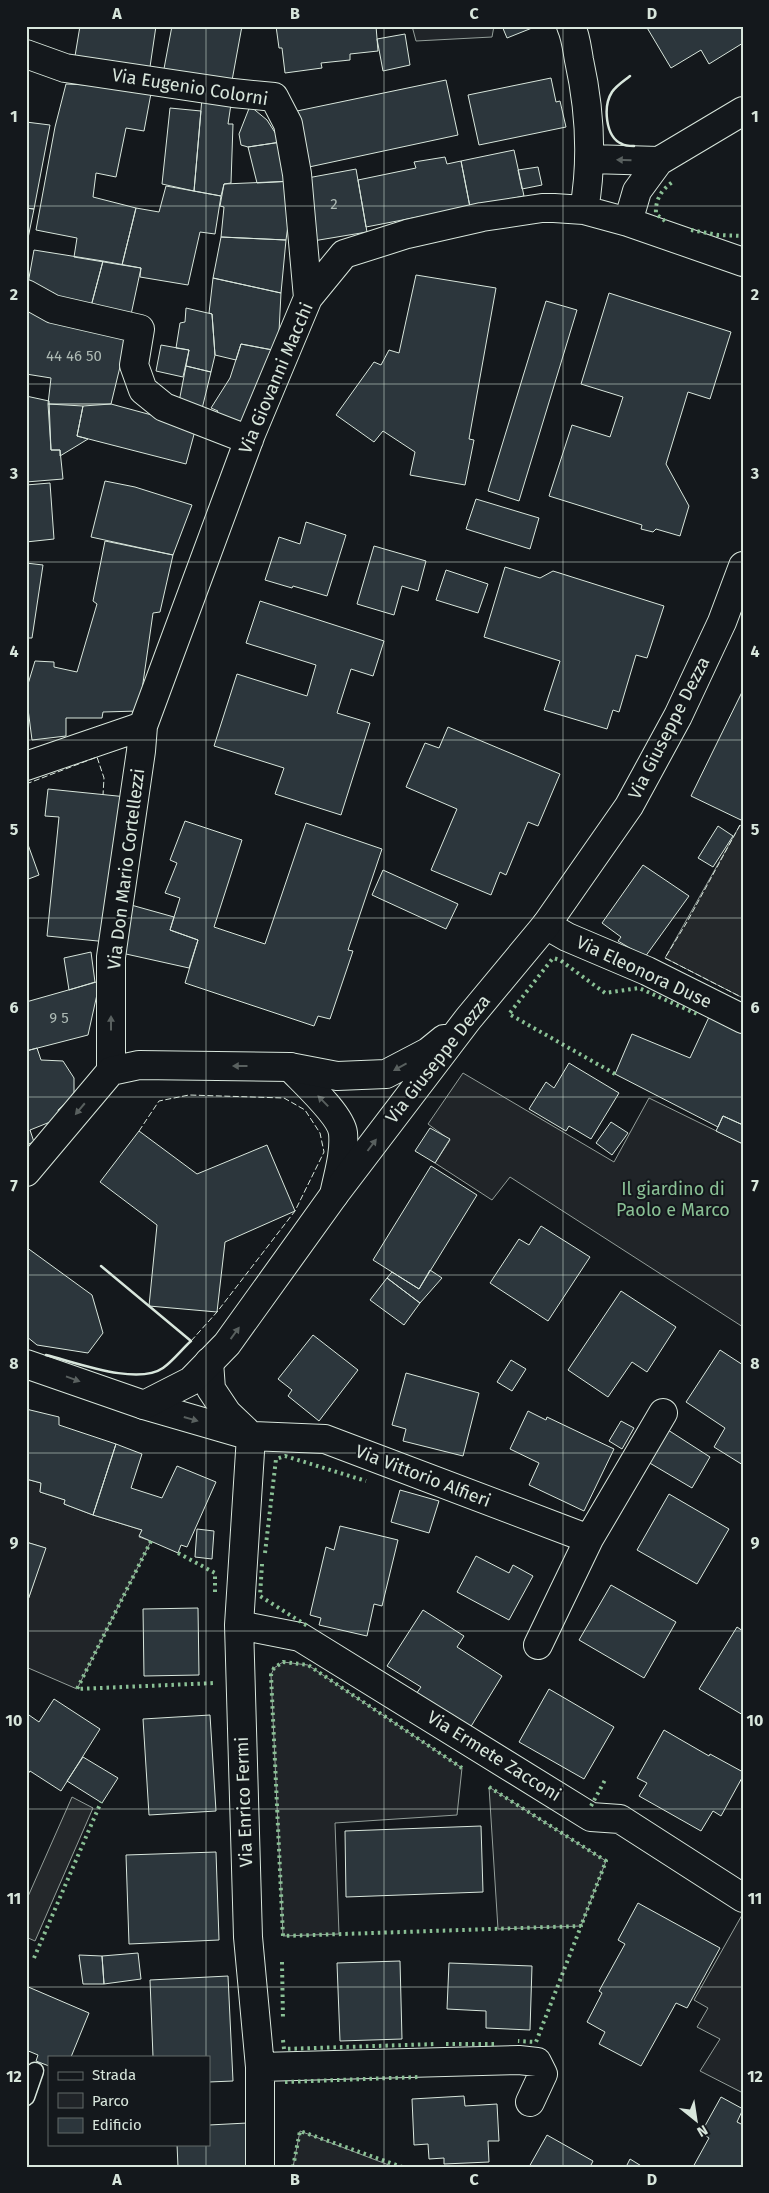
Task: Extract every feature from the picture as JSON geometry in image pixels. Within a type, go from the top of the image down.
[{"type":"street","points":[[571,26],[582,73],[590,136],[590,159],[584,210]]},
{"type":"street","name":"Via Eugenio Colorni","points":[[26,54],[65,68],[233,93],[274,97],[288,124],[298,174],[308,298]]},
{"type":"street","points":[[628,222],[637,191],[659,161],[743,111]]},
{"type":"street","points":[[590,159],[659,161]]},
{"type":"street","name":"Via Giovanni Macchi","points":[[143,726],[249,440],[308,298],[344,254],[398,237],[482,217],[542,208],[584,210],[628,222],[743,262]]},
{"type":"street","points":[[26,294],[52,309],[140,329],[134,365],[143,390],[164,406],[249,440]]},
{"type":"street","name":"Via Giuseppe Dezza","points":[[144,1405],[191,1381],[227,1344],[334,1195],[468,1019],[546,925],[629,806],[678,716],[722,622],[743,566]]},
{"type":"street","points":[[28,761],[143,726]]},
{"type":"street","name":"Via Don Mario Cortellezzi","points":[[112,1072],[111,957],[143,726]]},
{"type":"street","name":"Via Eleonora Duse","points":[[546,925],[567,937],[647,971],[743,1019]]},
{"type":"street","points":[[26,1172],[112,1072],[139,1066],[290,1067],[337,1076],[386,1074],[428,1052],[468,1019]]},
{"type":"street","points":[[290,1067],[329,1107],[343,1131],[343,1150],[334,1195]]},
{"type":"street","points":[[209,1362],[212,1389],[227,1413],[251,1436]]},
{"type":"street","points":[[26,1364],[144,1405]]},
{"type":"street","name":"Via Vittorio Alfieri","points":[[144,1405],[251,1436],[325,1439],[590,1539]]},
{"type":"street","points":[[538,1645],[590,1539],[663,1413]]},
{"type":"street","name":"Via Enrico Fermi","points":[[251,1436],[239,1624],[248,1937],[260,2066],[260,2167]]},
{"type":"street","name":"Via Ermete Zacconi","points":[[239,1624],[300,1637],[591,1817],[620,1819],[743,1898]]},
{"type":"street","points":[[260,2066],[537,2062],[543,2074],[530,2102]]},
{"type":"lane","points":[[26,2097],[35,2071]]},
{"type":"green space","points":[[412,26],[494,26],[492,37],[416,41]]},
{"type":"green space","name":"Il giardino di Paolo e Marco","points":[[463,1073],[614,1162],[649,1098],[743,1144],[743,1327],[510,1177],[492,1200],[435,1163],[450,1140],[428,1124]]},
{"type":"green space","points":[[26,1479],[41,1483],[40,1492],[65,1500],[64,1504],[142,1530],[139,1537],[151,1541],[77,1689],[26,1667],[26,1599],[28,1600],[45,1548],[26,1542]]},
{"type":"green space","points":[[283,1662],[308,1665],[462,1768],[457,1815],[335,1823],[339,1934],[283,1936],[271,1675],[274,1668]]},
{"type":"green space","points":[[489,1787],[606,1861],[581,1926],[498,1929]]},
{"type":"green space","points":[[742,1915],[743,2093],[700,2071],[720,2039],[697,2027],[708,2008],[694,2000]]},
{"type":"green space","points":[[300,2131],[394,2167],[293,2167]]},
{"type":"shaded area","points":[[740,825],[743,827],[743,998],[665,958]]},
{"type":"shaded area","points":[[72,1797],[93,1808],[35,1941],[26,1937],[26,1901]]},
{"type":"building","points":[[80,26],[156,26],[150,67],[75,56]]},
{"type":"building","points":[[172,26],[242,26],[231,86],[163,74]]},
{"type":"building","points":[[276,26],[376,26],[378,51],[350,54],[350,60],[321,63],[322,68],[285,73],[282,48],[279,48]]},
{"type":"building","points":[[502,26],[537,26],[507,38]]},
{"type":"building","points":[[646,26],[743,26],[743,43],[709,64],[701,50],[671,68]]},
{"type":"building","points":[[405,34],[410,65],[383,71],[377,39]]},
{"type":"building","points":[[551,78],[556,102],[560,101],[566,127],[479,145],[468,95]]},
{"type":"building","points":[[446,80],[458,135],[309,167],[297,111]]},
{"type":"building","points":[[66,84],[152,88],[144,131],[126,128],[116,177],[96,173],[93,197],[136,208],[122,265],[74,257],[77,238],[36,230],[55,127]]},
{"type":"building","points":[[202,98],[231,104],[228,124],[233,124],[231,183],[224,184],[221,196],[194,191]]},
{"type":"building","points":[[250,106],[267,120],[281,142],[248,147],[241,145],[239,134]]},
{"type":"building","points":[[170,108],[201,111],[194,191],[162,184]]},
{"type":"building","points":[[26,122],[50,125],[34,209],[26,208]]},
{"type":"building","points":[[281,142],[294,181],[257,183],[248,147]]},
{"type":"building","points":[[514,150],[524,196],[470,207],[461,161]]},
{"type":"building","points":[[445,157],[447,164],[461,161],[470,207],[366,227],[358,180],[416,168],[414,162]]},
{"type":"building","points":[[538,167],[542,185],[522,189],[518,170]]},
{"type":"building","points":[[356,169],[367,232],[313,241],[302,179]]},
{"type":"building","points":[[294,181],[286,240],[221,237],[224,207],[220,206],[224,184]]},
{"type":"building","points":[[166,186],[221,196],[215,234],[200,232],[188,285],[140,277],[141,268],[122,265],[136,208],[159,212]]},
{"type":"building","points":[[26,208],[34,209],[26,248]]},
{"type":"building","points":[[221,237],[286,240],[281,293],[213,278]]},
{"type":"building","points":[[34,250],[103,261],[89,314],[55,304],[54,293],[27,289]]},
{"type":"building","points":[[103,261],[141,268],[129,324],[89,314]]},
{"type":"building","points":[[416,275],[496,288],[469,439],[474,440],[465,485],[410,475],[415,452],[383,431],[374,442],[336,415],[374,362],[381,365],[389,350],[399,353]]},
{"type":"building","points":[[213,278],[281,293],[278,351],[241,344],[236,360],[215,355],[212,314],[209,313]]},
{"type":"building","points":[[609,293],[731,332],[710,399],[688,392],[666,464],[689,506],[680,536],[656,529],[653,532],[641,529],[642,525],[549,496],[572,425],[610,437],[623,397],[581,384]]},
{"type":"building","points":[[546,301],[577,310],[519,501],[488,491]]},
{"type":"building","points":[[186,308],[212,314],[215,355],[211,372],[186,366],[189,350],[176,348],[180,323],[185,322]]},
{"type":"building","points":[[26,311],[63,317],[127,338],[111,404],[48,404],[51,378],[26,374]]},
{"type":"building","points":[[241,344],[278,351],[244,432],[209,423],[218,411],[211,408],[230,378]]},
{"type":"building","points":[[161,345],[189,350],[183,377],[156,371]]},
{"type":"building","points":[[186,366],[211,372],[201,413],[178,407]]},
{"type":"building","points":[[26,396],[49,401],[51,450],[60,450],[63,479],[26,482]]},
{"type":"building","points":[[48,404],[83,406],[77,436],[88,439],[60,456],[60,450],[51,450]]},
{"type":"building","points":[[111,404],[196,427],[186,464],[77,436],[83,406]]},
{"type":"building","points":[[105,481],[135,487],[192,505],[173,555],[91,537]]},
{"type":"building","points":[[50,483],[54,539],[26,542],[26,485]]},
{"type":"building","points":[[476,499],[539,518],[530,549],[466,529]]},
{"type":"building","points":[[306,522],[346,535],[327,596],[265,580],[279,537],[300,544]]},
{"type":"building","points":[[105,541],[173,555],[160,612],[153,613],[139,711],[103,712],[102,718],[66,718],[66,736],[32,740],[27,701],[28,684],[35,661],[54,662],[54,667],[77,672],[97,604],[93,601]]},
{"type":"building","points":[[374,546],[426,561],[418,591],[402,586],[394,615],[357,604]]},
{"type":"building","points":[[26,563],[43,565],[32,638],[26,638]]},
{"type":"building","points":[[505,567],[540,578],[553,571],[664,606],[647,658],[636,655],[619,712],[613,710],[607,729],[544,710],[560,661],[484,637]]},
{"type":"building","points":[[446,570],[488,584],[478,613],[436,600]]},
{"type":"building","points":[[260,601],[384,641],[373,676],[351,669],[337,713],[370,723],[341,815],[275,794],[284,768],[214,746],[237,674],[307,696],[316,665],[246,643]]},
{"type":"building","points":[[743,690],[743,816],[741,820],[691,796]]},
{"type":"building","points":[[448,727],[560,774],[538,826],[528,822],[506,875],[500,872],[491,895],[431,870],[457,809],[406,787],[425,743],[439,748]]},
{"type":"building","points":[[48,789],[127,797],[108,942],[47,936],[59,817],[45,816]]},
{"type":"building","points":[[185,821],[242,840],[214,927],[265,944],[306,823],[382,849],[348,950],[353,951],[330,1019],[318,1016],[314,1026],[185,983],[198,940],[170,930],[180,898],[165,893],[177,863],[170,860]]},
{"type":"building","points":[[718,826],[733,836],[713,867],[698,858]]},
{"type":"building","points":[[26,839],[39,875],[26,880]]},
{"type":"building","points":[[643,865],[689,896],[645,957],[618,941],[621,937],[602,923]]},
{"type":"building","points":[[383,870],[458,904],[446,929],[372,895]]},
{"type":"building","points":[[124,903],[174,917],[170,930],[198,940],[189,968],[117,952]]},
{"type":"building","points":[[91,952],[95,982],[69,990],[64,958]]},
{"type":"building","points":[[100,981],[88,1035],[26,1051],[26,1002]]},
{"type":"building","points":[[709,1017],[743,1033],[743,1125],[723,1116],[718,1127],[615,1074],[632,1034],[690,1058]]},
{"type":"building","points":[[37,1048],[41,1060],[63,1061],[74,1078],[74,1095],[58,1110],[60,1118],[30,1130],[34,1142],[26,1145],[26,1051]]},
{"type":"building","points":[[569,1063],[619,1093],[591,1139],[569,1126],[566,1131],[529,1109],[546,1082],[554,1088]]},
{"type":"building","points":[[723,1116],[743,1125],[743,1144],[716,1131]]},
{"type":"building","points":[[611,1122],[628,1133],[612,1155],[596,1143]]},
{"type":"building","points":[[430,1128],[450,1139],[435,1163],[415,1151]]},
{"type":"building","points":[[139,1131],[197,1174],[267,1145],[295,1211],[225,1242],[217,1312],[149,1306],[157,1225],[100,1182]]},
{"type":"building","points":[[431,1166],[477,1195],[419,1289],[373,1260]]},
{"type":"building","points":[[541,1226],[590,1257],[548,1321],[490,1283],[519,1239],[529,1245]]},
{"type":"building","points":[[26,1247],[92,1295],[103,1333],[88,1353],[37,1345],[26,1336]]},
{"type":"building","points":[[430,1270],[442,1278],[420,1303],[387,1278],[392,1272],[419,1289]]},
{"type":"building","points":[[387,1278],[420,1303],[404,1325],[370,1300]]},
{"type":"building","points":[[621,1291],[676,1327],[647,1372],[632,1362],[608,1397],[568,1370]]},
{"type":"building","points":[[313,1335],[358,1370],[319,1421],[288,1396],[292,1390],[278,1379]]},
{"type":"building","points":[[720,1350],[743,1365],[743,1465],[714,1447],[725,1428],[686,1402]]},
{"type":"building","points":[[511,1360],[526,1369],[512,1391],[497,1382]]},
{"type":"building","points":[[406,1373],[479,1393],[463,1456],[403,1441],[406,1429],[392,1425]]},
{"type":"building","points":[[26,1409],[59,1417],[59,1425],[116,1444],[93,1515],[64,1504],[65,1500],[40,1492],[41,1483],[26,1479]]},
{"type":"building","points":[[528,1411],[546,1420],[547,1417],[614,1449],[584,1511],[529,1485],[539,1463],[510,1449]]},
{"type":"building","points":[[621,1421],[634,1428],[622,1449],[609,1441]]},
{"type":"building","points":[[668,1430],[710,1457],[692,1488],[648,1462]]},
{"type":"building","points":[[116,1444],[142,1454],[131,1488],[162,1498],[177,1466],[216,1482],[187,1547],[181,1545],[178,1553],[139,1536],[142,1530],[93,1515]]},
{"type":"building","points":[[400,1490],[439,1501],[429,1533],[391,1522]]},
{"type":"building","points":[[669,1494],[729,1529],[697,1584],[637,1550]]},
{"type":"building","points":[[340,1526],[398,1540],[382,1606],[374,1604],[367,1636],[319,1625],[321,1618],[310,1615],[326,1547],[334,1550]]},
{"type":"building","points":[[197,1529],[214,1531],[212,1559],[195,1557]]},
{"type":"building","points":[[26,1542],[46,1548],[28,1600],[26,1599]]},
{"type":"building","points":[[476,1556],[509,1573],[513,1565],[533,1576],[509,1620],[457,1592]]},
{"type":"building","points":[[611,1585],[676,1622],[644,1678],[579,1640]]},
{"type":"building","points":[[198,1608],[199,1675],[144,1676],[143,1609]]},
{"type":"building","points":[[423,1610],[464,1636],[457,1647],[502,1676],[470,1728],[416,1694],[421,1687],[387,1666]]},
{"type":"building","points":[[737,1627],[743,1631],[743,1715],[699,1689]]},
{"type":"building","points":[[549,1689],[614,1727],[584,1779],[519,1742]]},
{"type":"building","points":[[54,1699],[100,1729],[61,1791],[30,1771],[26,1777],[26,1713],[39,1722]]},
{"type":"building","points":[[210,1715],[216,1811],[149,1815],[143,1719]]},
{"type":"building","points":[[664,1730],[709,1756],[710,1754],[743,1772],[743,1776],[721,1816],[713,1811],[701,1831],[639,1796],[647,1783],[637,1778]]},
{"type":"building","points":[[83,1757],[118,1778],[102,1803],[67,1781]]},
{"type":"building","points":[[481,1826],[483,1892],[346,1897],[345,1831]]},
{"type":"building","points":[[216,1852],[219,1940],[129,1944],[126,1855]]},
{"type":"building","points":[[638,1903],[720,1948],[687,2008],[676,2003],[641,2066],[599,2044],[605,2032],[587,2022],[602,1993],[599,1991],[625,1944],[618,1940]]},
{"type":"building","points":[[138,1953],[141,1979],[104,1984],[102,1956]]},
{"type":"building","points":[[79,1955],[102,1956],[104,1984],[83,1984]]},
{"type":"building","points":[[400,1961],[402,2039],[340,2041],[337,1963]]},
{"type":"building","points":[[449,1963],[532,1966],[530,2030],[486,2028],[486,2011],[447,2009]]},
{"type":"building","points":[[228,1976],[233,2081],[210,2082],[210,2056],[153,2056],[150,1980]]},
{"type":"building","points":[[26,1986],[89,2013],[71,2056],[48,2056],[48,2066],[36,2061],[38,2055],[26,2050]]},
{"type":"building","points":[[464,2096],[465,2106],[497,2104],[499,2141],[488,2141],[489,2162],[444,2164],[444,2158],[429,2159],[428,2144],[414,2145],[412,2099]]},
{"type":"building","points":[[721,2097],[743,2109],[737,2122],[743,2125],[743,2167],[693,2167],[709,2138],[701,2133]]},
{"type":"building","points":[[247,2123],[249,2167],[178,2167],[177,2146],[210,2146],[210,2125]]},
{"type":"building","points":[[547,2135],[593,2161],[590,2167],[529,2167]]},
{"type":"building","points":[[630,2159],[643,2167],[626,2167]]},
{"type":"hedge","points":[[665,221],[656,214],[658,199],[666,187],[674,181]]},
{"type":"hedge","points":[[691,230],[718,235],[743,236]]},
{"type":"hedge","points":[[615,1074],[509,1014],[553,958],[560,960],[605,993],[639,988],[697,1014]]},
{"type":"hedge","points":[[265,1553],[276,1459],[285,1456],[366,1481]]},
{"type":"hedge","points":[[151,1541],[77,1689],[215,1683]]},
{"type":"hedge","points":[[178,1553],[215,1573],[215,1596]]},
{"type":"hedge","points":[[262,1564],[260,1596],[309,1627]]},
{"type":"hedge","points":[[462,1768],[308,1665],[283,1662],[274,1668],[271,1675],[283,1936],[581,1926],[536,2042],[518,2041]]},
{"type":"hedge","points":[[591,1806],[605,1780]]},
{"type":"hedge","points":[[489,1787],[606,1861],[581,1926]]},
{"type":"hedge","points":[[34,1958],[101,1802]]},
{"type":"hedge","points":[[282,1962],[283,2020]]},
{"type":"hedge","points":[[283,2040],[284,2049],[436,2044]]},
{"type":"hedge","points":[[446,2044],[495,2044]]},
{"type":"hedge","points":[[285,2082],[419,2077]]},
{"type":"hedge","points":[[293,2167],[300,2131],[402,2167]]},
{"type":"fence","points":[[26,784],[97,757],[104,778],[103,795]]},
{"type":"fence","points":[[740,825],[665,958],[743,998]]},
{"type":"fence","points":[[139,1131],[159,1101],[189,1095],[284,1098],[305,1110],[320,1133],[324,1152],[295,1211],[217,1312],[191,1341]]},
{"type":"wall","points":[[630,76],[612,92],[607,105],[607,121],[616,140],[625,145],[634,146]]},
{"type":"wall","points":[[46,1355],[106,1371],[138,1375],[152,1373],[163,1368],[191,1341],[101,1266]]}]
